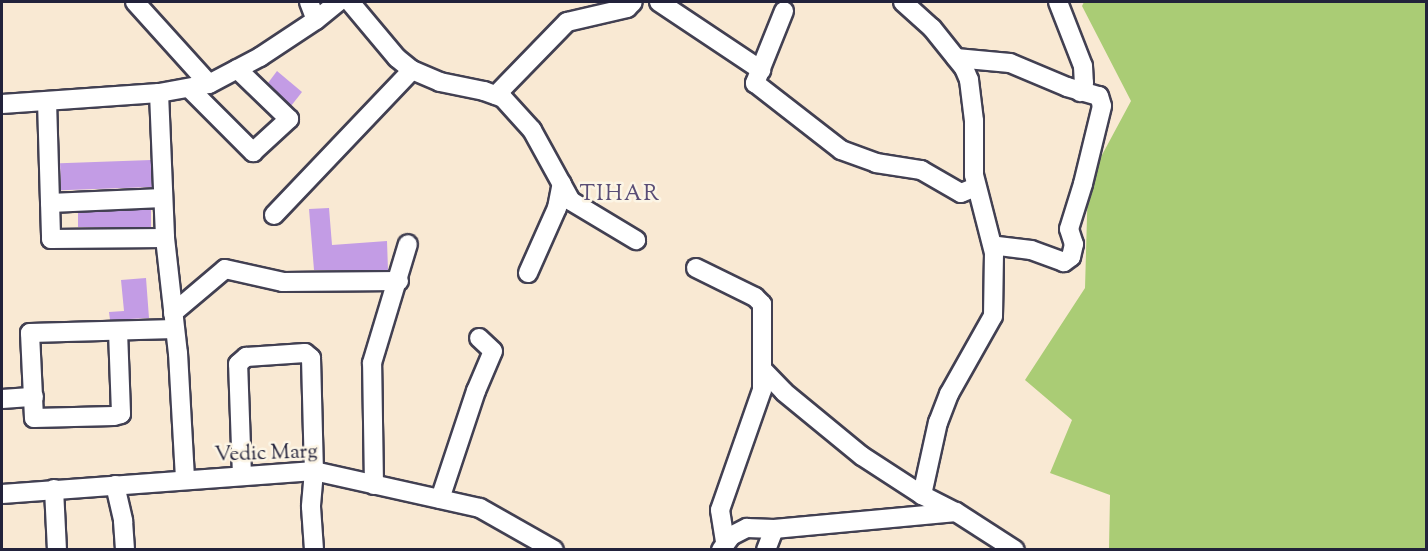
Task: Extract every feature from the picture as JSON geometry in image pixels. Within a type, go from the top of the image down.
[{"type":"street","points":[[135,2],[209,84]]},
{"type":"street","points":[[309,2],[316,20]]},
{"type":"street","points":[[2,104],[159,93],[209,84],[316,20],[338,2]]},
{"type":"street","points":[[350,2],[397,58],[412,70],[440,82],[496,94],[510,103],[532,129],[571,201],[579,208],[636,240]]},
{"type":"street","points":[[496,94],[567,22],[627,9],[633,2]]},
{"type":"street","points":[[659,2],[761,70]]},
{"type":"street","points":[[903,2],[932,28],[964,68],[972,93],[976,187],[993,245],[995,266],[993,316],[949,394],[938,422],[922,495]]},
{"type":"street","points":[[1058,2],[1083,66],[1084,83],[1080,92]]},
{"type":"street","points":[[784,11],[755,83],[841,150],[876,163],[921,170],[961,193],[976,187]]},
{"type":"street","points":[[956,58],[1010,63],[1080,92],[1099,96],[1101,106],[1083,184],[1069,229],[1074,244],[1071,256],[1064,262],[1031,250],[993,245]]},
{"type":"street","points":[[189,88],[253,152],[289,120],[237,69]]},
{"type":"street","points":[[274,215],[412,70]]},
{"type":"street","points":[[159,93],[165,238],[174,321],[185,480]]},
{"type":"street","points":[[47,101],[51,239],[165,238]]},
{"type":"street","points":[[528,273],[557,208],[562,183]]},
{"type":"street","points":[[50,203],[163,198]]},
{"type":"street","points":[[374,484],[372,363],[399,281],[408,244]]},
{"type":"street","points":[[696,268],[761,301],[763,370],[760,402],[720,510],[723,545]]},
{"type":"street","points":[[118,331],[123,408],[121,414],[34,418],[30,333],[118,331],[174,321],[225,269],[283,282],[399,281]]},
{"type":"street","points":[[440,499],[476,391],[493,351],[479,339]]},
{"type":"street","points":[[242,476],[238,364],[246,357],[304,353],[310,358],[314,471],[311,507],[314,549]]},
{"type":"street","points":[[763,370],[784,392],[862,456],[922,495],[956,512],[1016,549]]},
{"type":"street","points":[[2,399],[34,397]]},
{"type":"street","name":"Vedic Marg","points":[[2,494],[314,471],[480,508],[554,549]]},
{"type":"street","points":[[115,485],[123,520],[125,549]]},
{"type":"street","points":[[54,489],[57,549]]},
{"type":"street","points":[[723,545],[747,528],[774,529],[956,512]]},
{"type":"street","points":[[766,549],[774,529]]},
{"type":"green space","points":[[1084,2],[1426,2],[1426,549],[1109,549],[1110,495],[1050,473],[1072,420],[1025,380],[1085,288],[1088,181],[1131,101],[1082,6]]},
{"type":"building","points":[[277,71],[302,92],[291,106],[268,83]]},
{"type":"building","points":[[151,160],[152,187],[61,190],[60,163]]},
{"type":"building","points":[[329,208],[332,245],[387,241],[388,270],[314,270],[309,209]]},
{"type":"building","points":[[78,210],[151,210],[151,227],[78,227]]},
{"type":"building","points":[[146,278],[149,318],[110,320],[109,312],[124,311],[121,280]]},
{"type":"district","name":"TIHAR","points":[[620,196]]}]
